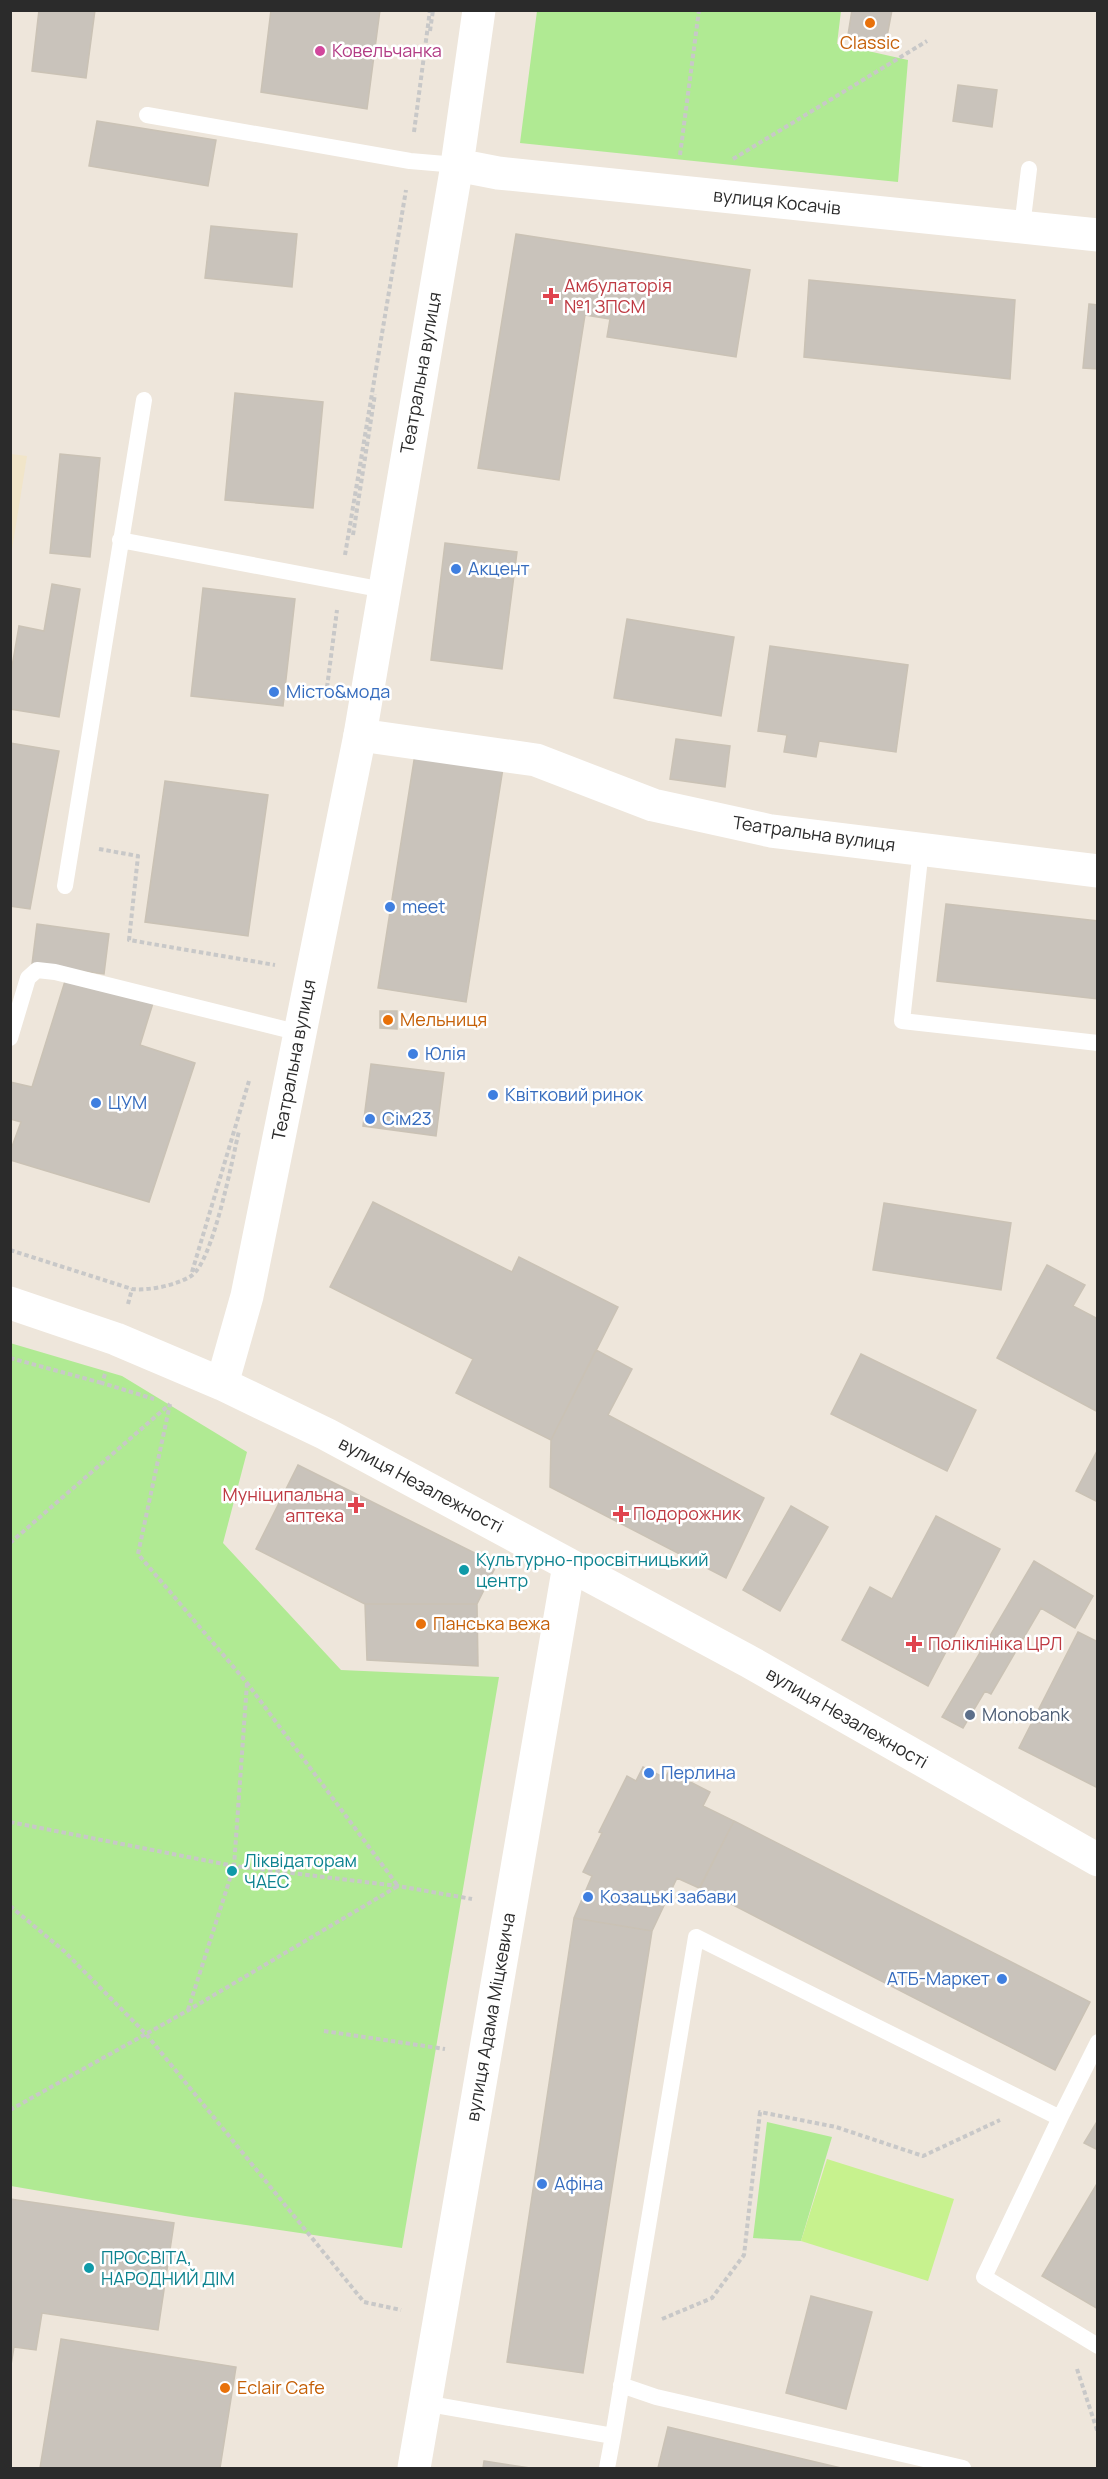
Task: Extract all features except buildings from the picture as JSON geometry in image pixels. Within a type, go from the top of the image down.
[{"type":"street","name":"Театральна вулиця","points":[[222,1384],[247,1296],[360,735],[457,165],[478,10]]},
{"type":"street","name":"вулиця Косачів","points":[[457,165],[498,173],[1098,235]]},
{"type":"street","name":"Театральна вулиця","points":[[360,735],[536,760],[653,805],[771,831],[1098,871]]},
{"type":"street","name":"вулиця Незалежності","points":[[10,1303],[117,1339],[222,1384],[326,1434],[748,1661],[1098,1860]]},
{"type":"street","name":"вулиця Адама Міцкевича","points":[[414,2469],[569,1565]]},
{"type":"lane","points":[[147,115],[410,161],[457,165]]},
{"type":"lane","points":[[1022,227],[1029,170]]},
{"type":"lane","points":[[65,886],[144,400]]},
{"type":"lane","points":[[120,540],[384,590]]},
{"type":"lane","points":[[921,849],[902,1021],[1098,1043]]},
{"type":"lane","points":[[10,1038],[28,978],[37,970],[55,972],[300,1033]]},
{"type":"lane","points":[[607,2469],[696,1937],[1060,2118]]},
{"type":"lane","points":[[1098,2042],[984,2277],[1098,2346]]},
{"type":"lane","points":[[621,2385],[656,2397],[963,2469]]},
{"type":"lane","points":[[424,2403],[613,2436]]},
{"type":"path","points":[[325,703],[432,10]]},
{"type":"path","points":[[678,165],[699,10]]},
{"type":"path","points":[[727,162],[927,41]]},
{"type":"path","points":[[329,699],[343,582]]},
{"type":"path","points":[[72,845],[138,856],[129,940],[277,967]]},
{"type":"path","points":[[266,1023],[279,955]]},
{"type":"path","points":[[10,1250],[132,1289],[147,1291],[191,1276],[203,1262],[211,1239],[251,1080],[191,1276]]},
{"type":"path","points":[[102,1383],[132,1289]]},
{"type":"path","points":[[10,1358],[170,1404]]},
{"type":"path","points":[[10,1543],[170,1404]]},
{"type":"path","points":[[170,1404],[138,1554],[247,1683],[398,1886]]},
{"type":"path","points":[[188,2011],[234,1866],[247,1683]]},
{"type":"path","points":[[10,1822],[234,1866],[398,1886],[472,1899]]},
{"type":"path","points":[[10,2110],[188,2011],[398,1886]]},
{"type":"path","points":[[10,1906],[64,1951],[146,2034],[364,2302],[401,2310]]},
{"type":"path","points":[[324,2031],[445,2049]]},
{"type":"path","points":[[629,2332],[712,2298],[744,2255],[760,2112],[836,2127],[923,2156],[1034,2105]]},
{"type":"path","points":[[1064,2325],[1098,2433]]},
{"type":"shaded area","points":[[10,454],[27,456],[11,556]]},
{"type":"green space","points":[[537,11],[841,11],[837,44],[908,60],[898,182],[520,143]]},
{"type":"green space","points":[[10,1343],[122,1376],[247,1452],[223,1543],[341,1670],[499,1677],[402,2248],[185,2216],[11,2186]]},
{"type":"green space","points":[[767,2122],[832,2137],[801,2241],[753,2238]]},
{"type":"green space","points":[[827,2159],[954,2199],[928,2281],[801,2241]]},
{"type":"place","name":"Classic","points":[[870,23]]},
{"type":"place","name":"Ковельчанка","points":[[320,51]]},
{"type":"place","name":"Амбулаторія №1 ЗПСМ","points":[[551,296]]},
{"type":"place","name":"Акцент","points":[[456,569]]},
{"type":"place","name":"Місто&мода","points":[[274,692]]},
{"type":"place","name":"meet","points":[[390,907]]},
{"type":"place","name":"Мельниця","points":[[388,1020]]},
{"type":"place","name":"Юлія","points":[[413,1054]]},
{"type":"place","name":"Квітковий ринок","points":[[493,1095]]},
{"type":"place","name":"ЦУМ","points":[[96,1103]]},
{"type":"place","name":"Сім23","points":[[370,1119]]},
{"type":"place","name":"Муніципальна аптека","points":[[356,1505]]},
{"type":"place","name":"Подорожник","points":[[621,1514]]},
{"type":"place","name":"Культурно-просвітницький центр","points":[[464,1570]]},
{"type":"place","name":"Панська вежа","points":[[421,1624]]},
{"type":"place","name":"Поліклініка ЦРЛ","points":[[914,1644]]},
{"type":"place","name":"Monobank","points":[[970,1715]]},
{"type":"place","name":"Перлина","points":[[649,1773]]},
{"type":"place","name":"Ліквідаторам ЧАЕС","points":[[232,1871]]},
{"type":"place","name":"Козацькі забави","points":[[588,1897]]},
{"type":"place","name":"АТБ-Маркет","points":[[1002,1979]]},
{"type":"place","name":"Афіна","points":[[542,2184]]},
{"type":"place","name":"ПРОСВІТА, НАРОДНИЙ ДІМ","points":[[89,2268]]},
{"type":"place","name":"Eclair Cafe","points":[[225,2388]]}]
